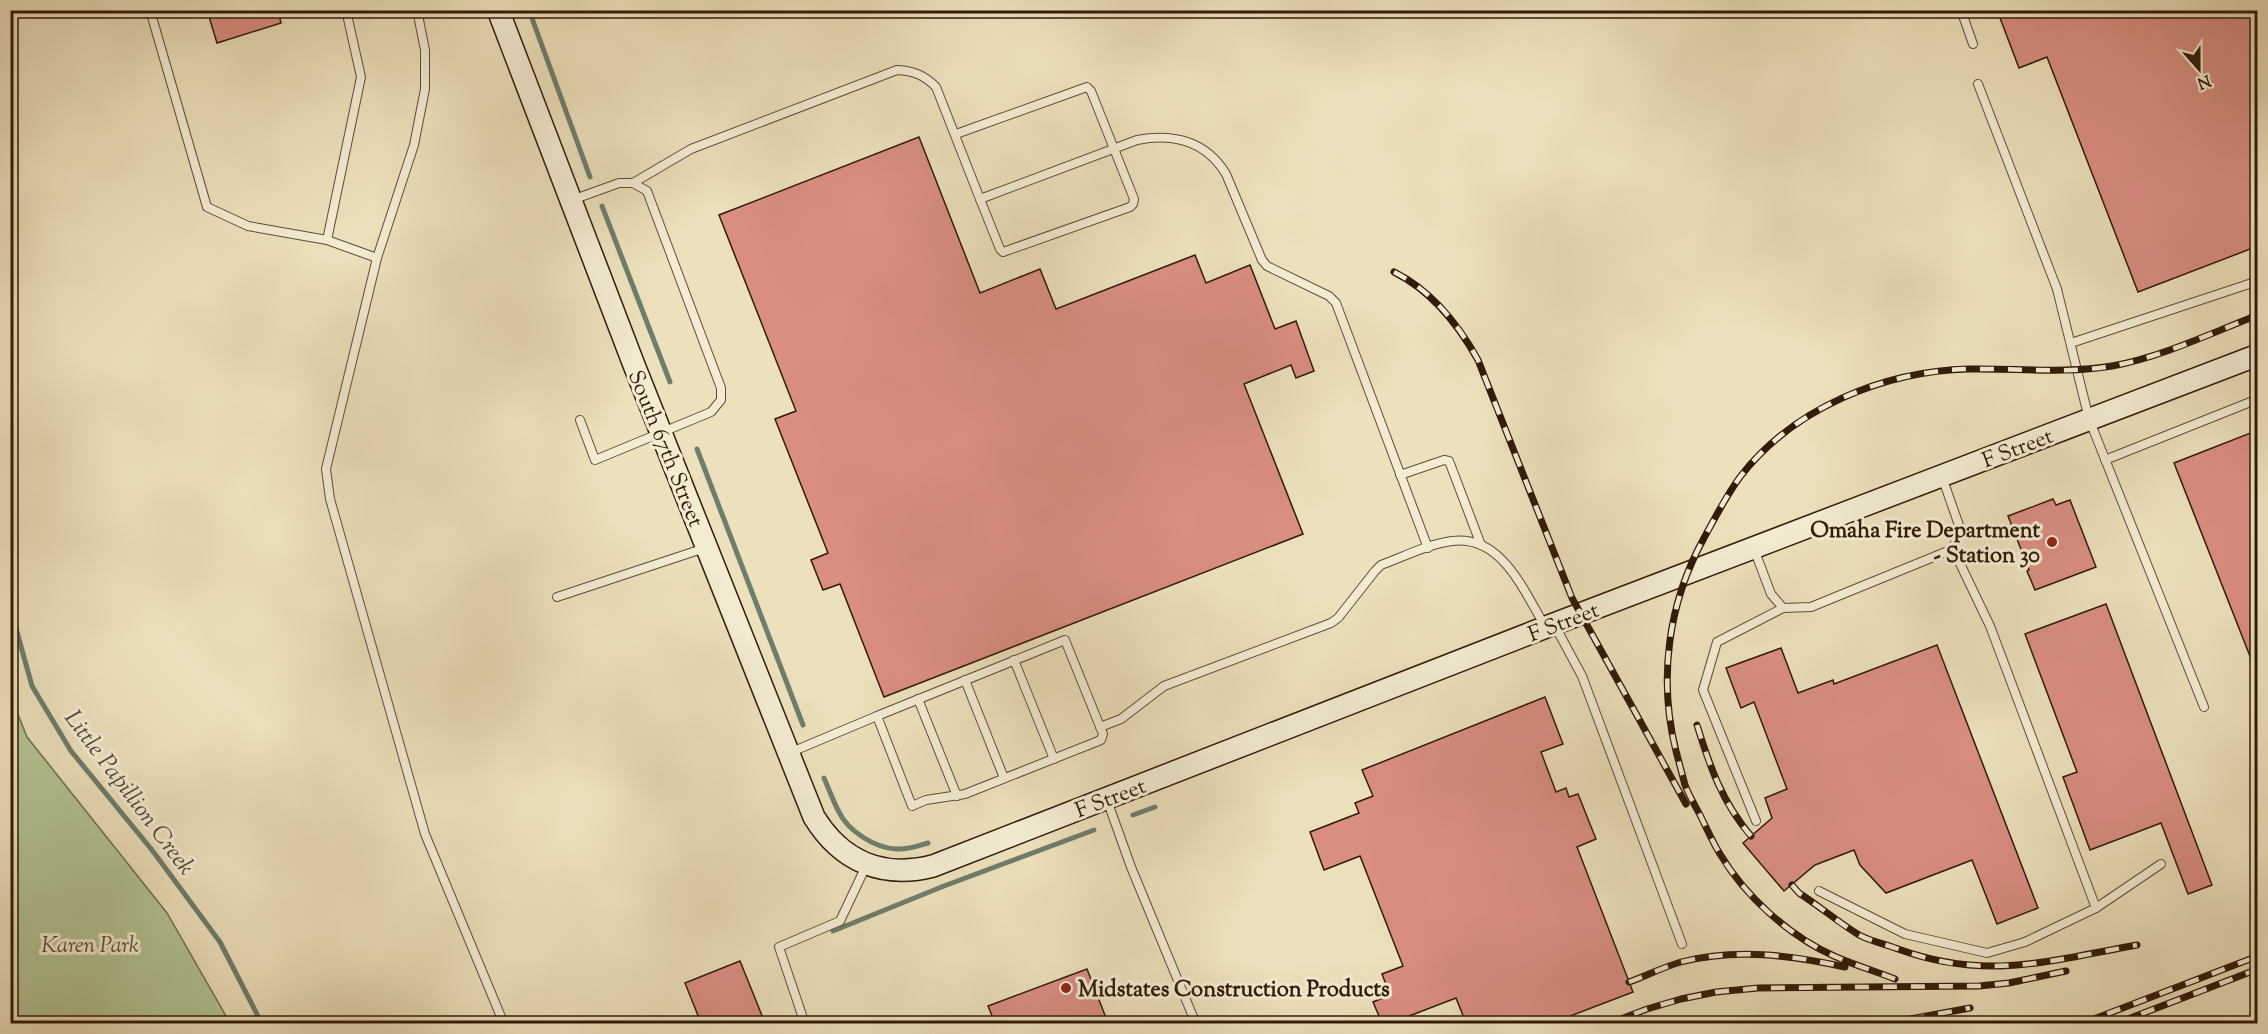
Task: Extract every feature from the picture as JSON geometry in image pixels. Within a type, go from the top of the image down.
[{"type":"street","name":"South 67th Street","points":[[498,10],[706,548],[814,817],[824,833],[843,850],[867,865]]},
{"type":"street","name":"F Street","points":[[867,865],[904,871],[933,866],[1550,626],[2258,355]]},
{"type":"lane","points":[[150,10],[207,207],[248,226],[327,240],[377,258]]},
{"type":"lane","points":[[327,240],[361,77],[346,10]]},
{"type":"lane","points":[[417,10],[425,50],[425,89],[414,145],[377,258],[326,469],[330,499],[425,834],[504,1023]]},
{"type":"lane","points":[[1962,10],[1973,44]]},
{"type":"lane","points":[[633,183],[691,148],[897,70],[911,71],[927,78],[936,87],[1003,252],[1133,204],[1134,199],[1114,148],[1091,91],[1087,87],[956,134]]},
{"type":"lane","points":[[1978,84],[2057,289],[2089,419],[2204,707]]},
{"type":"lane","points":[[980,199],[1137,140],[1154,137],[1181,140],[1203,148],[1218,161],[1226,174],[1262,260],[1267,266],[1329,296],[1336,303],[1428,548]]},
{"type":"lane","points":[[571,200],[619,183],[633,183],[647,191],[720,388],[721,400],[711,412],[595,460],[580,420]]},
{"type":"lane","points":[[2071,343],[2258,281]]},
{"type":"lane","points":[[2105,460],[2258,399]]},
{"type":"lane","points":[[1401,476],[1444,460],[1449,461],[1481,545]]},
{"type":"lane","points":[[1942,476],[1960,528],[1953,549],[1990,626],[2096,908]]},
{"type":"lane","points":[[1100,727],[1121,719],[1164,686],[1331,623],[1338,618],[1381,565],[1451,541],[1470,541],[1481,545],[1491,549],[1505,562],[1582,676],[1682,944]]},
{"type":"lane","points":[[557,597],[706,548]]},
{"type":"lane","points":[[1754,548],[1771,594],[1783,608]]},
{"type":"lane","points":[[1756,820],[1703,690],[1717,642],[1783,608],[1811,608],[1953,549]]},
{"type":"lane","points":[[788,753],[877,716],[918,699],[1065,640],[1103,734],[1101,740],[957,796],[926,801],[912,806],[877,716]]},
{"type":"lane","points":[[1014,660],[1054,759]]},
{"type":"lane","points":[[965,680],[1004,778]]},
{"type":"lane","points":[[918,699],[957,796]]},
{"type":"lane","points":[[1107,798],[1131,867],[1196,1023]]},
{"type":"lane","points":[[1819,891],[1905,934],[1987,953],[2025,942],[2096,908],[2161,864]]},
{"type":"lane","points":[[804,1023],[779,947],[840,921],[867,865]]},
{"type":"green space","name":"Karen Park","points":[[11,697],[27,737],[167,913],[230,1023],[11,1023]]},
{"type":"building","points":[[207,10],[278,10],[281,23],[217,43]]},
{"type":"building","points":[[1997,10],[2258,10],[2258,246],[2138,292],[2047,57],[2019,68]]},
{"type":"building","points":[[919,137],[980,293],[1040,269],[1056,309],[1195,255],[1206,283],[1250,265],[1275,329],[1296,321],[1314,371],[1296,378],[1291,365],[1244,384],[1303,534],[884,697],[840,584],[823,590],[811,560],[828,553],[775,419],[796,411],[719,215]]},
{"type":"building","points":[[2258,430],[2258,674],[2257,674],[2174,463]]},
{"type":"building","name":"Omaha Fire Department - Station 30","points":[[2053,499],[2056,505],[2070,500],[2096,567],[2035,590],[2008,516]]},
{"type":"building","points":[[2106,604],[2212,885],[2188,894],[2161,823],[2090,850],[2063,777],[2077,772],[2025,634]]},
{"type":"building","points":[[1937,645],[2038,908],[1997,924],[1972,860],[1886,893],[1860,865],[1854,850],[1815,865],[1784,891],[1743,843],[1772,818],[1765,798],[1787,789],[1754,702],[1741,708],[1726,668],[1781,648],[1798,693],[1833,680],[1834,684]]},
{"type":"building","points":[[1545,697],[1563,744],[1541,752],[1556,792],[1566,788],[1569,797],[1578,794],[1596,839],[1577,847],[1633,992],[1552,1023],[1466,1023],[1456,998],[1391,1023],[1382,1023],[1373,1002],[1390,995],[1382,974],[1403,966],[1360,856],[1324,870],[1310,832],[1359,813],[1355,803],[1373,796],[1362,770]]},
{"type":"building","points":[[740,961],[765,1023],[701,1023],[685,983]]},
{"type":"building","name":"Midstates Construction Products","points":[[1087,969],[1108,1023],[995,1023],[988,1006]]},
{"type":"waterway","points":[[529,10],[590,177]]},
{"type":"waterway","points":[[602,206],[670,382]]},
{"type":"waterway","points":[[697,449],[803,725]]},
{"type":"waterway","name":"Little Papillion Creek","points":[[10,568],[12,614],[32,686],[71,751],[152,850],[220,942],[262,1024]]},
{"type":"waterway","points":[[824,778],[843,819],[855,832],[871,842],[888,848],[908,848],[928,843]]},
{"type":"waterway","points":[[1133,815],[1155,807]]},
{"type":"waterway","points":[[833,931],[944,886],[1094,830]]},
{"type":"railway","points":[[1394,272],[1420,289],[1443,310],[1453,321],[1478,360],[1572,598],[1686,804]]},
{"type":"railway","points":[[1895,979],[1817,948],[1770,913],[1730,870],[1685,785],[1671,724],[1667,669],[1675,615],[1682,589],[1704,538],[1740,477],[1762,453],[1786,431],[1813,413],[1842,398],[1873,386],[1937,371],[2077,370],[2112,366],[2168,351],[2258,315]]},
{"type":"railway","points":[[1697,725],[1718,783],[1732,810],[1751,836]]},
{"type":"railway","points":[[1792,885],[1799,893],[1859,935],[1930,959],[1960,964],[2017,965],[2137,945]]},
{"type":"railway","points":[[1629,982],[1681,962],[1722,955],[1783,956],[1845,967]]},
{"type":"railway","points":[[2081,1024],[2258,956]]},
{"type":"railway","points":[[2115,1024],[2258,969]]},
{"type":"railway","points":[[1608,1024],[1647,1009],[1716,992],[1758,988],[1979,986],[2009,983],[2066,971]]},
{"type":"railway","points":[[1883,1024],[1970,1008]]},
{"type":"place","name":"Omaha Fire Department - Station 30","points":[[2052,542]]},
{"type":"place","name":"Midstates Construction Products","points":[[1066,988]]}]
